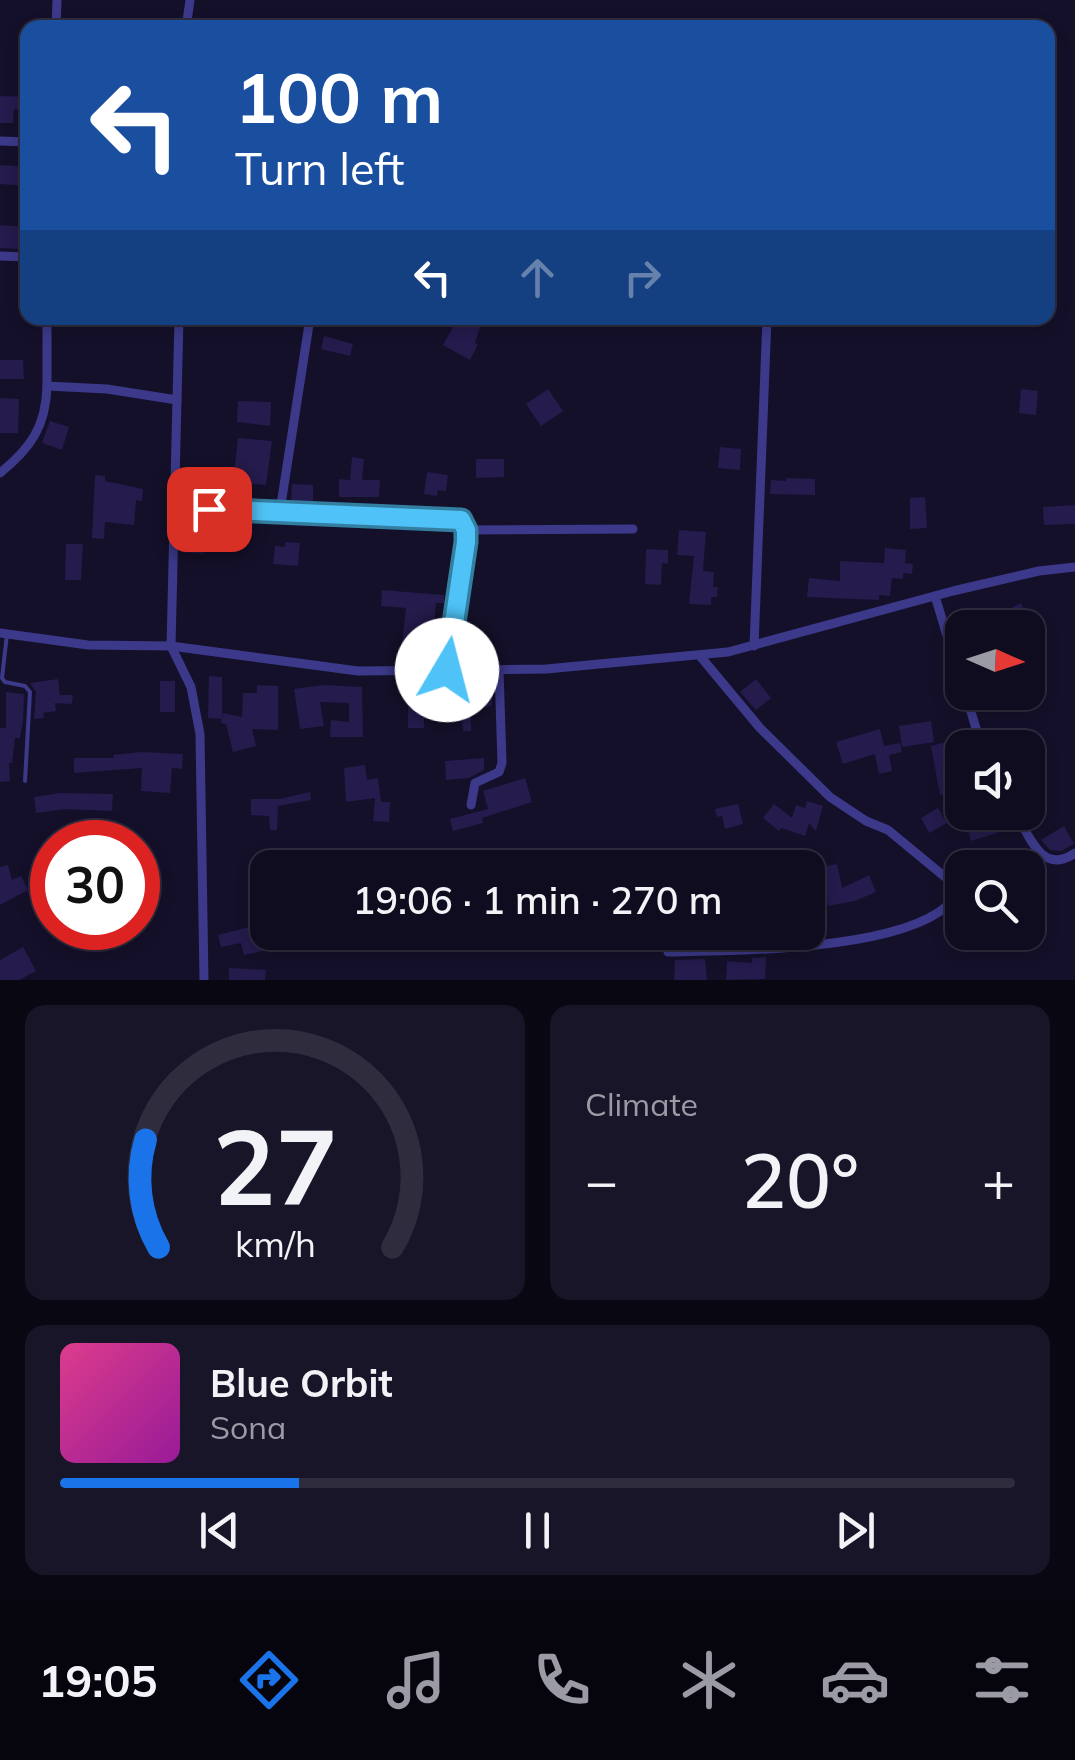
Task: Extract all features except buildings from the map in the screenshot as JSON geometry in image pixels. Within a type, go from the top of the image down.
[{"type":"street","points":[[0,473],[37,436],[46,406],[47,325]]},
{"type":"street","points":[[179,325],[170,646],[191,687],[200,734],[204,980]]},
{"type":"street","points":[[280,511],[309,325]]},
{"type":"street","points":[[754,646],[767,325]]},
{"type":"street","points":[[47,386],[107,389],[177,400]]},
{"type":"street","points":[[174,508],[461,520],[466,530],[447,670]]},
{"type":"street","points":[[466,530],[634,529]]},
{"type":"street","points":[[4,634],[88,645],[170,646],[358,671],[546,669],[700,656],[754,646],[936,596],[1039,571],[1075,567]]},
{"type":"street","points":[[936,596],[945,627]]},
{"type":"street","points":[[700,656],[760,728],[830,796],[866,822],[888,830],[945,877]]},
{"type":"street","points":[[471,805],[475,783],[499,772],[502,763],[499,670]]},
{"type":"street","points":[[1045,856],[1057,862],[1075,853]]},
{"type":"street","points":[[668,952],[760,951],[893,932],[945,907]]},
{"type":"lane","points":[[4,634],[2,678],[25,686],[30,692],[25,781]]},
{"type":"route","points":[[209,509],[461,520],[466,542],[447,670]]}]
